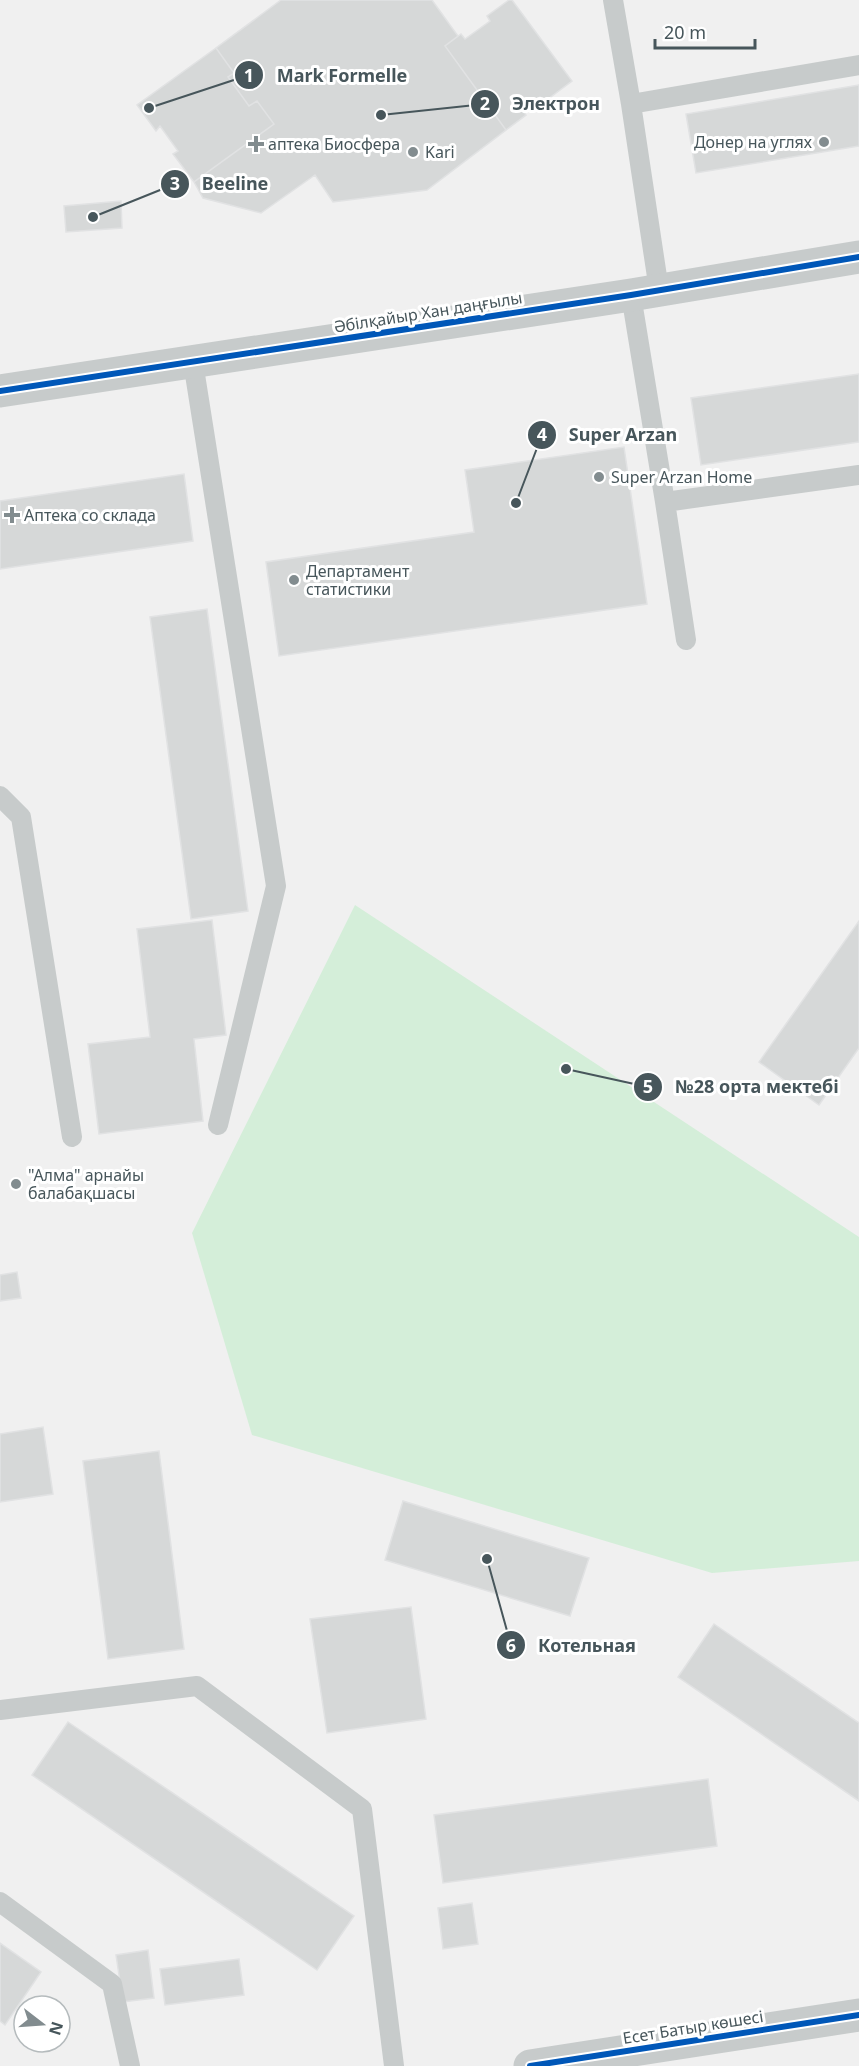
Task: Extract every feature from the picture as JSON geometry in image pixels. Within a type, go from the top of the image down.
[{"type":"street","name":"Әбілқайыр Хан даңғылы","points":[[0,391],[645,293],[859,257]]},
{"type":"street","name":"Есет Батыр көшесі","points":[[530,2066],[649,2057],[859,2015]]},
{"type":"lane","points":[[613,0],[631,104],[645,293],[665,502],[686,640]]},
{"type":"lane","points":[[631,104],[859,65]]},
{"type":"lane","points":[[193,363],[276,886],[218,1125]]},
{"type":"lane","points":[[665,502],[859,475]]},
{"type":"lane","points":[[0,796],[21,817],[72,1137]]},
{"type":"lane","points":[[0,1710],[197,1686],[362,1809],[394,2066]]},
{"type":"lane","points":[[0,1902],[112,1984],[130,2066]]},
{"type":"green space","points":[[355,905],[859,1237],[859,1561],[712,1573],[252,1435],[192,1233]]},
{"type":"building","points":[[281,0],[432,0],[458,36],[445,46],[506,130],[427,190],[333,202],[315,175],[261,213],[203,198],[194,182],[274,124],[257,101],[249,106],[228,77],[234,73],[216,48]]},
{"type":"building","points":[[512,0],[572,81],[544,102],[540,97],[522,110],[526,115],[506,130],[445,46],[461,34],[465,39],[490,21],[487,16]]},
{"type":"building","points":[[216,48],[234,73],[228,77],[249,106],[257,101],[274,124],[194,182],[173,154],[178,151],[160,126],[156,131],[137,105]]},
{"type":"building","points":[[859,85],[859,146],[696,173],[686,114]]},
{"type":"building","points":[[121,201],[122,228],[66,232],[64,206]]},
{"type":"building","points":[[859,374],[859,442],[701,465],[691,398]]},
{"type":"building","points":[[624,447],[647,604],[279,656],[266,562],[474,532],[465,470]]},
{"type":"building","points":[[184,474],[193,541],[0,569],[0,501]]},
{"type":"building","points":[[207,609],[248,911],[191,919],[150,617]]},
{"type":"building","points":[[212,920],[226,1035],[194,1039],[203,1121],[99,1134],[88,1044],[150,1037],[137,929]]},
{"type":"building","points":[[859,921],[859,1048],[819,1105],[759,1062]]},
{"type":"building","points":[[17,1272],[21,1298],[0,1301],[0,1275]]},
{"type":"building","points":[[43,1427],[53,1494],[0,1502],[0,1434]]},
{"type":"building","points":[[159,1451],[184,1649],[108,1659],[83,1461]]},
{"type":"building","points":[[403,1501],[589,1558],[570,1616],[385,1560]]},
{"type":"building","points":[[411,1607],[426,1719],[327,1733],[310,1619]]},
{"type":"building","points":[[714,1624],[859,1723],[859,1801],[678,1677]]},
{"type":"building","points":[[68,1722],[354,1916],[317,1970],[32,1775]]},
{"type":"building","points":[[708,1779],[717,1846],[443,1883],[434,1815]]},
{"type":"building","points":[[472,1903],[478,1944],[443,1949],[438,1908]]},
{"type":"building","points":[[0,1943],[41,1972],[26,1994],[12,1994],[12,2015],[5,2025],[0,2021]]},
{"type":"building","points":[[148,1950],[154,1998],[123,2002],[116,1955]]},
{"type":"building","points":[[239,1959],[244,1995],[165,2005],[160,1969]]},
{"type":"cycle path","points":[[0,391],[631,295],[859,257]]},
{"type":"cycle path","points":[[530,2066],[859,2015]]},
{"type":"place","name":"Mark Formelle","points":[[149,108]]},
{"type":"place","name":"Электрон","points":[[381,115]]},
{"type":"place","name":"Донер на углях","points":[[824,142]]},
{"type":"place","name":"аптека Биосфера","points":[[256,144]]},
{"type":"place","name":"Kari","points":[[413,152]]},
{"type":"place","name":"Beeline","points":[[93,217]]},
{"type":"place","name":"Super Arzan Home","points":[[599,477]]},
{"type":"place","name":"Super Arzan","points":[[516,503]]},
{"type":"place","name":"Аптека со склада","points":[[12,515]]},
{"type":"place","name":"Департамент статистики","points":[[294,580]]},
{"type":"place","name":"№28 орта мектебі","points":[[566,1069]]},
{"type":"place","name":"\"Алма\" арнайы балабақшасы","points":[[16,1184]]},
{"type":"place","name":"Котельная","points":[[487,1559]]}]
